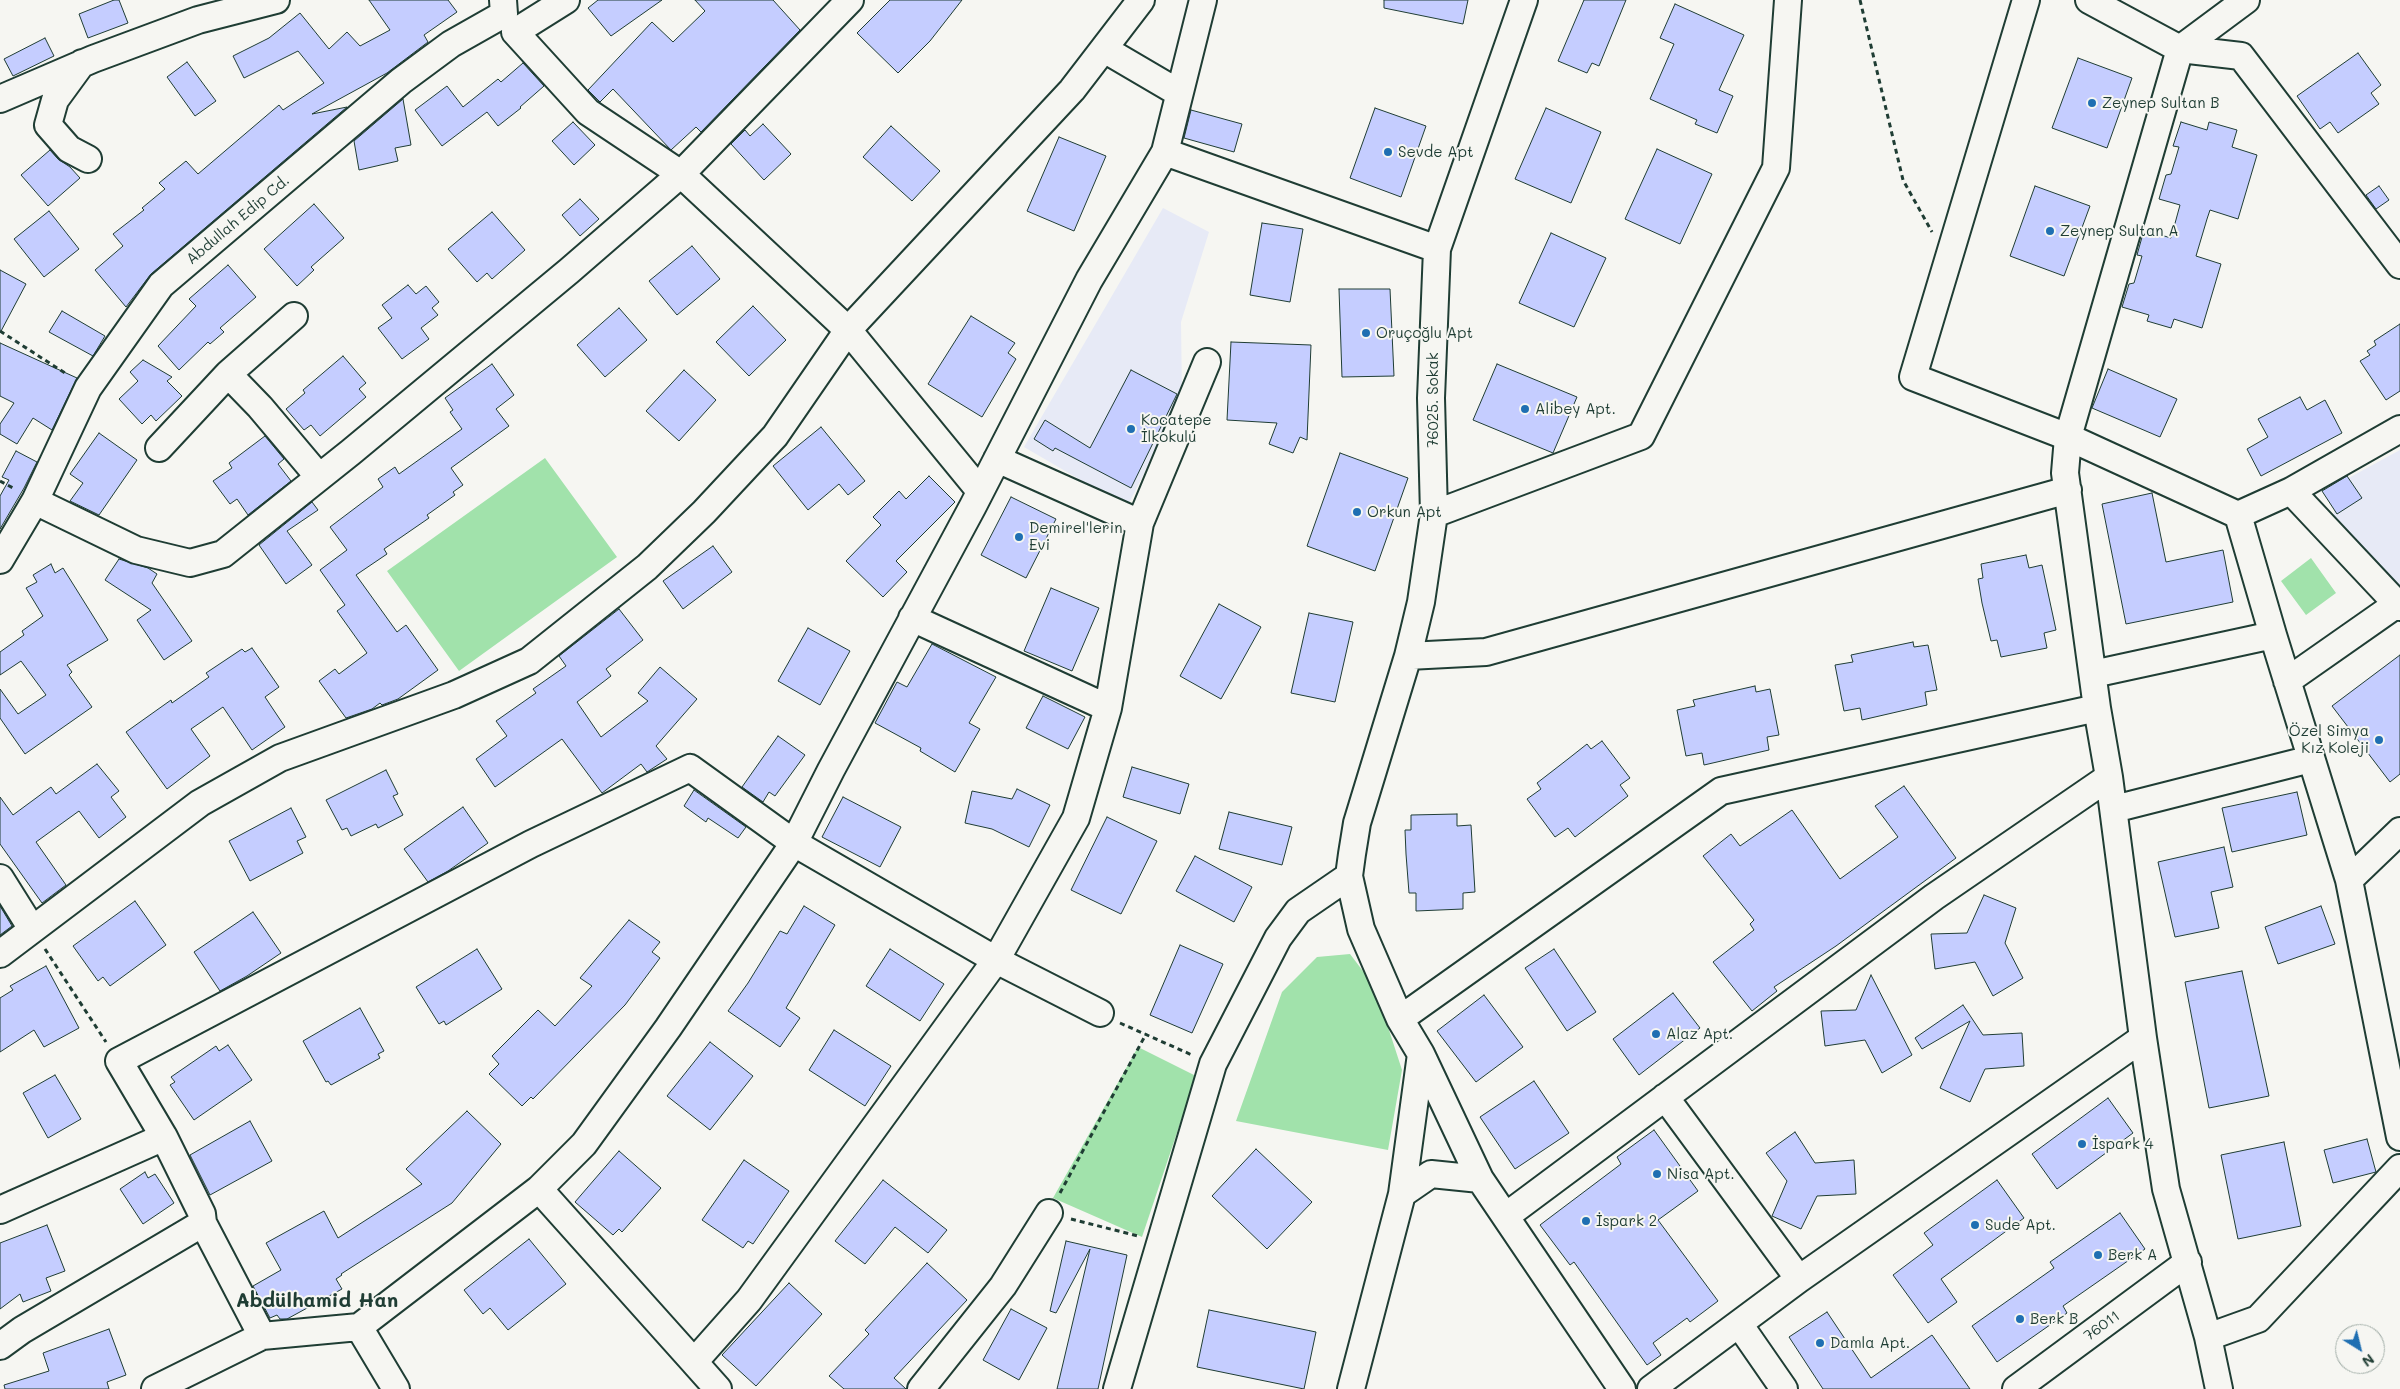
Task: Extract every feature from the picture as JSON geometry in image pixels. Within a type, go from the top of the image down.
[{"type":"street","points":[[0,99],[83,63],[198,20],[276,0]]},
{"type":"street","name":"Abdullah Edip Cd.","points":[[0,560],[35,501],[88,388],[161,285],[401,81],[451,44],[503,11],[566,0]]},
{"type":"street","points":[[35,501],[136,550],[190,563],[224,554],[569,271],[681,174],[850,0]]},
{"type":"street","points":[[0,954],[200,803],[280,758],[454,695],[528,661],[647,567],[704,512],[775,436],[848,330],[1072,90],[1141,0]]},
{"type":"street","points":[[155,1389],[262,1336],[358,1327],[539,1189],[584,1144],[668,1028],[794,843],[997,459],[1089,280],[1164,152],[1203,0]]},
{"type":"street","name":"76025. Sokak","points":[[1349,876],[1357,823],[1408,656],[1421,602],[1434,514],[1431,398],[1438,249],[1524,0]]},
{"type":"street","points":[[1434,514],[1641,436],[1776,168],[1788,0]]},
{"type":"street","points":[[2026,0],[1913,377],[2068,437],[2238,515],[2349,880],[2400,1137]]},
{"type":"street","points":[[2089,0],[2180,49],[2241,56],[2400,265]]},
{"type":"street","points":[[2219,1389],[2208,1337],[2166,1189],[2143,1038],[2114,809],[2092,674],[2065,473],[2068,437],[2180,49],[2246,0]]},
{"type":"street","points":[[503,11],[588,112],[681,174],[848,330],[980,491]]},
{"type":"street","points":[[1104,49],[1179,93]]},
{"type":"street","points":[[83,63],[56,100],[48,125],[69,149],[88,159]]},
{"type":"street","points":[[1164,152],[1438,249]]},
{"type":"street","points":[[159,448],[228,374],[294,316]]},
{"type":"street","points":[[694,1362],[748,1300],[996,960],[1076,818],[1108,708],[1140,523],[1206,362]]},
{"type":"street","points":[[228,374],[260,407],[319,477]]},
{"type":"street","points":[[2238,515],[2290,491],[2400,429]]},
{"type":"street","points":[[997,459],[1140,523]]},
{"type":"street","points":[[1408,656],[1486,652],[2068,490]]},
{"type":"street","points":[[2287,681],[2399,606],[2290,491]]},
{"type":"street","points":[[912,618],[1108,708]]},
{"type":"street","points":[[2092,674],[2273,635]]},
{"type":"street","points":[[1400,1019],[1721,792],[2097,708]]},
{"type":"street","points":[[2114,809],[2311,759]]},
{"type":"street","points":[[262,1336],[203,1223],[202,1214],[164,1137],[119,1061],[531,844],[690,768],[794,843],[996,960],[1100,1014]]},
{"type":"street","points":[[1506,1216],[1934,897],[2109,777]]},
{"type":"street","points":[[2349,880],[2399,832]]},
{"type":"street","points":[[1117,1389],[1213,1064],[1278,938],[1298,911],[1349,876],[1361,929],[1400,1019],[1421,1054],[1480,1178],[1622,1389]]},
{"type":"street","points":[[0,878],[32,929]]},
{"type":"street","points":[[1651,1389],[1799,1279],[2143,1038]]},
{"type":"street","points":[[1351,1389],[1402,1194],[1421,1054]]},
{"type":"street","points":[[1665,1097],[1799,1279]]},
{"type":"street","points":[[0,1210],[164,1137]]},
{"type":"street","points":[[2208,1337],[2258,1319],[2400,1168]]},
{"type":"street","points":[[1402,1194],[1431,1174],[1480,1178]]},
{"type":"street","points":[[539,1189],[718,1389]]},
{"type":"street","points":[[921,1389],[1003,1286],[1049,1213]]},
{"type":"street","points":[[0,1346],[22,1330],[203,1223]]},
{"type":"street","name":"76011","points":[[2016,1389],[2188,1262]]},
{"type":"street","points":[[1738,1324],[1784,1389]]},
{"type":"street","points":[[358,1327],[396,1389]]},
{"type":"path","points":[[1860,0],[1903,180],[1949,257]]},
{"type":"path","points":[[0,331],[88,388]]},
{"type":"path","points":[[32,929],[119,1061]]},
{"type":"path","points":[[1100,1014],[1213,1064]]},
{"type":"path","points":[[1146,1034],[1049,1213],[1160,1242]]},
{"type":"shaded area","points":[[1163,208],[1209,232],[1181,322],[1182,398],[1127,507],[1024,447]]},
{"type":"shaded area","points":[[2400,450],[2400,595],[2331,521],[2345,480]]},
{"type":"green space","points":[[545,458],[617,557],[459,671],[387,571]]},
{"type":"green space","points":[[2311,558],[2336,593],[2306,615],[2281,581]]},
{"type":"green space","points":[[1350,954],[1375,987],[1402,1070],[1388,1150],[1236,1121],[1282,992],[1317,957]]},
{"type":"green space","points":[[1138,1047],[1196,1076],[1142,1237],[1053,1198]]},
{"type":"building","points":[[114,0],[119,0],[128,23],[88,38],[79,14]]},
{"type":"building","points":[[369,0],[448,0],[457,12],[424,35],[428,42],[387,73],[312,114],[347,107],[151,274],[126,307],[95,270],[123,246],[113,234],[144,210],[142,208],[165,189],[159,183],[186,161],[198,174],[279,105],[283,110],[324,83],[298,51],[244,78],[233,56],[269,38],[300,13],[329,49],[347,32],[360,46],[390,30]]},
{"type":"building","points":[[598,0],[662,0],[611,36],[588,8]]},
{"type":"building","points":[[695,0],[773,0],[800,30],[701,132],[696,127],[671,150],[613,89],[600,102],[588,90],[652,22],[673,42],[705,11]]},
{"type":"building","points":[[890,0],[962,0],[930,41],[898,73],[857,33]]},
{"type":"building","points":[[1384,0],[1468,0],[1463,24],[1384,8]]},
{"type":"building","points":[[1584,0],[1626,0],[1599,66],[1592,63],[1587,73],[1558,61]]},
{"type":"building","points":[[1675,4],[1744,35],[1719,90],[1733,96],[1717,133],[1695,124],[1697,120],[1650,99],[1674,44],[1660,38]]},
{"type":"building","points":[[45,38],[54,56],[13,76],[4,59]]},
{"type":"building","points":[[2358,53],[2381,85],[2371,93],[2379,104],[2338,133],[2330,122],[2320,129],[2297,96]]},
{"type":"building","name":"Zeynep Sultan B","points":[[2078,58],[2132,78],[2107,148],[2052,128]]},
{"type":"building","points":[[187,62],[216,101],[195,116],[167,77]]},
{"type":"building","points":[[523,63],[544,86],[521,108],[498,126],[487,112],[442,146],[415,110],[447,86],[463,107],[498,79],[501,82]]},
{"type":"building","points":[[403,99],[411,145],[395,148],[398,161],[359,170],[354,141]]},
{"type":"building","name":"Sevde Apt","points":[[1375,108],[1426,126],[1401,197],[1350,178]]},
{"type":"building","points":[[1546,108],[1601,132],[1571,203],[1515,179]]},
{"type":"building","points":[[1191,110],[1242,124],[1234,152],[1184,138]]},
{"type":"building","points":[[573,122],[595,145],[574,165],[552,141]]},
{"type":"building","points":[[2181,122],[2207,130],[2209,122],[2237,130],[2232,147],[2257,155],[2238,219],[2210,210],[2207,219],[2196,256],[2221,264],[2202,328],[2174,319],[2171,328],[2147,321],[2149,315],[2122,307],[2129,284],[2134,283],[2142,256],[2137,255],[2144,230],[2171,238],[2180,205],[2159,199],[2166,175],[2171,174],[2179,147],[2173,146]]},
{"type":"building","points":[[763,124],[791,154],[764,180],[731,144],[745,130],[750,136]]},
{"type":"building","points":[[891,126],[940,171],[912,201],[863,157]]},
{"type":"building","points":[[1059,137],[1106,156],[1074,231],[1027,211]]},
{"type":"building","points":[[1657,149],[1712,174],[1680,244],[1625,219]]},
{"type":"building","points":[[50,150],[80,178],[48,206],[21,175]]},
{"type":"building","name":"Zeynep Sultan A","points":[[2035,186],[2090,206],[2064,276],[2010,256]]},
{"type":"building","points":[[2379,186],[2389,200],[2376,209],[2366,195]]},
{"type":"building","points":[[580,199],[599,219],[580,236],[562,215]]},
{"type":"building","points":[[314,204],[344,238],[311,267],[314,270],[297,286],[264,249]]},
{"type":"building","points":[[49,211],[79,249],[44,277],[14,239]]},
{"type":"building","points":[[492,212],[525,250],[492,279],[487,273],[477,282],[448,249]]},
{"type":"building","points":[[1262,223],[1303,229],[1290,302],[1250,295]]},
{"type":"building","points":[[1551,233],[1606,258],[1574,327],[1519,303]]},
{"type":"building","points":[[692,246],[720,279],[677,315],[649,281]]},
{"type":"building","points":[[228,265],[256,297],[220,328],[224,332],[210,344],[208,342],[179,370],[158,346],[196,306],[189,299]]},
{"type":"building","points":[[0,270],[26,284],[0,333]]},
{"type":"building","points":[[408,285],[416,294],[426,286],[439,302],[432,308],[438,315],[421,328],[429,339],[402,359],[378,328],[392,318],[382,305]]},
{"type":"building","name":"Oruçoğlu Apt","points":[[1339,289],[1390,289],[1394,376],[1342,377]]},
{"type":"building","points":[[753,306],[786,340],[749,376],[716,342]]},
{"type":"building","points":[[619,308],[647,340],[605,377],[577,345]]},
{"type":"building","points":[[62,311],[105,336],[93,356],[49,332]]},
{"type":"building","points":[[971,316],[1015,343],[1008,353],[1016,359],[982,417],[928,384]]},
{"type":"building","points":[[2400,324],[2400,391],[2386,400],[2360,361],[2370,355],[2367,351],[2376,345],[2374,341]]},
{"type":"building","points":[[1231,342],[1311,345],[1307,440],[1300,437],[1293,453],[1269,444],[1277,423],[1227,420]]},
{"type":"building","points":[[0,343],[77,378],[52,430],[33,418],[17,444],[0,434],[0,424],[14,403],[0,396]]},
{"type":"building","points":[[343,356],[366,383],[359,389],[366,397],[320,436],[311,425],[304,430],[286,409],[305,393],[303,390]]},
{"type":"building","points":[[143,360],[172,377],[167,381],[182,396],[156,421],[151,415],[142,424],[119,399],[138,381],[130,372]]},
{"type":"building","points":[[492,364],[514,395],[496,409],[509,426],[451,468],[463,485],[453,492],[455,495],[427,515],[429,518],[384,549],[387,554],[356,575],[397,632],[406,625],[438,670],[398,699],[382,705],[380,703],[372,709],[346,718],[319,681],[335,669],[339,674],[367,653],[337,611],[345,605],[320,570],[347,550],[330,527],[383,487],[378,479],[395,467],[399,474],[462,429],[450,412],[453,410],[445,398]]},
{"type":"building","name":"Alibey Apt.","points":[[1497,364],[1577,397],[1553,453],[1473,420]]},
{"type":"building","points":[[2108,369],[2177,399],[2160,437],[2092,408]]},
{"type":"building","points":[[684,370],[716,400],[679,441],[646,411]]},
{"type":"building","name":"Kocatepe İlkokulu","points":[[1131,370],[1177,394],[1131,488],[1055,448],[1053,451],[1034,439],[1045,420],[1090,448]]},
{"type":"building","points":[[2300,397],[2307,410],[2325,400],[2342,433],[2261,476],[2247,449],[2268,437],[2258,419]]},
{"type":"building","points":[[821,427],[865,481],[848,495],[839,484],[808,510],[773,466]]},
{"type":"building","points":[[99,433],[137,460],[99,515],[70,501],[83,483],[70,474]]},
{"type":"building","points":[[265,436],[284,459],[278,464],[291,481],[248,515],[237,499],[230,504],[213,481],[232,468],[229,463]]},
{"type":"building","points":[[16,451],[37,462],[0,529],[0,496],[9,480],[2,477]]},
{"type":"building","name":"Orkun Apt","points":[[1340,453],[1408,478],[1375,571],[1307,546]]},
{"type":"building","points":[[929,476],[955,502],[896,561],[907,572],[883,597],[846,561],[881,525],[873,517],[899,491],[906,499]]},
{"type":"building","points":[[2347,476],[2362,498],[2337,514],[2322,491]]},
{"type":"building","points":[[2152,493],[2166,562],[2223,550],[2233,602],[2126,624],[2102,504]]},
{"type":"building","name":"Demirel'lerin Evi","points":[[1011,497],[1056,519],[1026,578],[981,555]]},
{"type":"building","points":[[312,502],[318,510],[287,531],[312,565],[286,584],[259,545]]},
{"type":"building","points":[[713,546],[732,572],[683,609],[663,581]]},
{"type":"building","points":[[2026,555],[2029,568],[2042,565],[2056,630],[2044,633],[2047,648],[2001,657],[1997,640],[1991,641],[1982,603],[1978,579],[1983,578],[1981,564]]},
{"type":"building","points":[[119,559],[148,568],[157,574],[152,583],[192,641],[164,660],[137,620],[151,610],[105,580]]},
{"type":"building","points":[[51,564],[55,573],[63,568],[108,640],[67,665],[72,672],[69,675],[92,707],[25,754],[0,718],[0,689],[18,714],[46,695],[21,661],[0,675],[0,652],[24,635],[22,631],[43,616],[26,588],[37,582],[33,575]]},
{"type":"building","points":[[1051,588],[1099,608],[1072,671],[1024,651]]},
{"type":"building","points":[[1219,604],[1261,627],[1221,699],[1180,676]]},
{"type":"building","points":[[619,609],[643,640],[606,669],[611,676],[577,702],[601,737],[648,701],[638,693],[660,667],[697,699],[656,746],[667,759],[647,772],[641,764],[602,793],[562,739],[495,787],[476,759],[507,736],[496,721],[536,693],[533,689],[566,666],[559,656]]},
{"type":"building","points":[[1309,613],[1353,622],[1335,702],[1291,693]]},
{"type":"building","points":[[808,628],[850,651],[820,705],[778,681]]},
{"type":"building","points":[[1913,642],[1914,647],[1928,645],[1937,690],[1925,692],[1927,705],[1862,720],[1860,708],[1844,711],[1835,665],[1853,662],[1851,655]]},
{"type":"building","points":[[932,644],[996,677],[969,723],[980,729],[955,772],[920,751],[921,748],[875,723],[897,682],[907,687]]},
{"type":"building","points":[[252,648],[279,687],[265,697],[285,727],[252,750],[223,707],[191,729],[210,756],[167,789],[126,732],[171,700],[172,703],[209,677],[206,673],[242,649],[245,652]]},
{"type":"building","name":"Özel Simya Kız Koleji","points":[[2400,655],[2400,774],[2390,782],[2332,706]]},
{"type":"building","points":[[1755,686],[1756,692],[1770,689],[1779,735],[1767,737],[1769,750],[1704,765],[1702,753],[1686,756],[1677,710],[1695,706],[1693,700]]},
{"type":"building","points":[[1043,696],[1085,717],[1068,749],[1026,728]]},
{"type":"building","points":[[778,736],[805,755],[775,796],[769,792],[763,802],[742,787]]},
{"type":"building","points":[[1602,741],[1630,778],[1620,785],[1628,796],[1575,837],[1568,828],[1555,837],[1527,799],[1541,789],[1537,783],[1587,744],[1591,749]]},
{"type":"building","points":[[97,764],[119,791],[111,797],[126,817],[99,838],[79,811],[36,842],[66,885],[42,903],[0,844],[0,797],[13,815],[51,787],[56,794]]},
{"type":"building","points":[[1132,767],[1189,784],[1180,814],[1123,797]]},
{"type":"building","points":[[386,770],[398,794],[393,796],[403,815],[378,828],[376,824],[351,836],[347,828],[342,830],[326,800]]},
{"type":"building","points":[[1904,786],[1956,858],[1836,946],[1774,987],[1777,991],[1752,1011],[1713,962],[1754,930],[1750,924],[1754,920],[1703,856],[1731,834],[1740,846],[1792,810],[1840,879],[1898,837],[1875,806]]},
{"type":"building","points":[[1017,789],[1050,805],[1029,847],[992,829],[965,823],[972,791],[1012,799]]},
{"type":"building","points":[[694,790],[746,827],[738,838],[708,818],[706,822],[684,806]]},
{"type":"building","points":[[2297,792],[2307,835],[2232,852],[2222,808]]},
{"type":"building","points":[[843,797],[901,827],[880,867],[822,837]]},
{"type":"building","points":[[463,807],[488,843],[448,871],[428,882],[404,849]]},
{"type":"building","points":[[291,808],[306,837],[297,841],[303,853],[250,881],[229,841]]},
{"type":"building","points":[[1229,812],[1292,827],[1282,865],[1219,849]]},
{"type":"building","points":[[1457,814],[1457,826],[1471,825],[1475,892],[1463,893],[1463,909],[1416,911],[1416,893],[1409,893],[1406,854],[1405,830],[1411,830],[1411,815]]},
{"type":"building","points":[[1107,817],[1157,841],[1121,914],[1071,890]]},
{"type":"building","points":[[2224,847],[2233,887],[2211,892],[2219,928],[2175,937],[2158,862]]},
{"type":"building","points":[[1195,856],[1252,887],[1234,922],[1176,891]]},
{"type":"building","points":[[1984,895],[2016,908],[2005,943],[2023,978],[1993,996],[1975,962],[1935,969],[1931,934],[1967,933]]},
{"type":"building","points":[[135,901],[166,945],[110,986],[103,977],[98,981],[73,946]]},
{"type":"building","points":[[0,906],[12,926],[0,935]]},
{"type":"building","points":[[804,906],[835,925],[786,1008],[800,1018],[780,1047],[728,1011],[748,983],[780,931],[787,934]]},
{"type":"building","points":[[2321,906],[2335,944],[2278,964],[2265,927]]},
{"type":"building","points":[[253,912],[281,953],[247,976],[220,991],[194,952]]},
{"type":"building","points":[[629,920],[660,942],[652,952],[660,958],[625,1005],[533,1099],[531,1097],[522,1106],[489,1074],[499,1064],[492,1056],[538,1010],[555,1026],[592,986],[580,978]]},
{"type":"building","points":[[1180,945],[1223,964],[1192,1033],[1150,1015]]},
{"type":"building","points":[[477,949],[502,989],[446,1025],[444,1021],[439,1024],[416,987]]},
{"type":"building","points":[[890,949],[944,984],[920,1021],[866,986]]},
{"type":"building","points":[[1554,949],[1596,1012],[1567,1031],[1525,968]]},
{"type":"building","points":[[46,966],[79,1028],[44,1047],[34,1030],[0,1052],[0,998],[13,990],[10,986]]},
{"type":"building","points":[[2242,971],[2269,1096],[2209,1108],[2185,982]]},
{"type":"building","points":[[1871,975],[1912,1055],[1882,1073],[1865,1040],[1825,1046],[1821,1011],[1856,1010]]},
{"type":"building","name":"Alaz Apt.","points":[[1673,993],[1700,1028],[1639,1075],[1613,1039]]},
{"type":"building","points":[[1484,995],[1523,1047],[1476,1082],[1437,1031]]},
{"type":"building","points":[[1963,1005],[1983,1035],[2022,1033],[2024,1066],[1985,1069],[1970,1102],[1940,1088],[1970,1021],[1922,1049],[1915,1038]]},
{"type":"building","points":[[360,1008],[384,1051],[378,1054],[380,1058],[331,1085],[328,1081],[326,1082],[303,1041]]},
{"type":"building","points":[[834,1030],[891,1066],[865,1106],[809,1070]]},
{"type":"building","points":[[710,1042],[753,1076],[710,1130],[667,1096]]},
{"type":"building","points":[[228,1045],[252,1080],[194,1120],[170,1085],[175,1082],[171,1077],[216,1046],[219,1051]]},
{"type":"building","points":[[55,1075],[81,1119],[48,1138],[23,1093]]},
{"type":"building","points":[[1534,1081],[1569,1133],[1515,1169],[1480,1117]]},
{"type":"building","name":"İspark 4","points":[[2108,1098],[2133,1133],[2057,1189],[2032,1154]]},
{"type":"building","points":[[467,1111],[501,1144],[452,1203],[341,1274],[336,1279],[342,1289],[287,1319],[280,1319],[277,1315],[270,1318],[253,1286],[281,1270],[266,1243],[324,1211],[338,1238],[422,1184],[406,1169]]},
{"type":"building","points":[[250,1121],[272,1161],[210,1195],[190,1155]]},
{"type":"building","points":[[1654,1130],[1698,1191],[1658,1220],[1718,1301],[1690,1322],[1687,1318],[1653,1343],[1661,1355],[1647,1365],[1574,1262],[1570,1265],[1540,1225],[1621,1164],[1617,1157]]},
{"type":"building","points":[[1795,1132],[1815,1163],[1854,1160],[1856,1194],[1817,1196],[1801,1229],[1772,1216],[1787,1181],[1766,1153]]},
{"type":"building","points":[[2367,1139],[2376,1172],[2333,1183],[2324,1150]]},
{"type":"building","points":[[2284,1142],[2301,1226],[2238,1239],[2221,1155]]},
{"type":"building","points":[[1256,1149],[1312,1202],[1267,1249],[1212,1196]]},
{"type":"building","points":[[619,1151],[661,1188],[622,1232],[619,1229],[613,1235],[575,1202]]},
{"type":"building","points":[[744,1160],[789,1191],[753,1244],[748,1241],[743,1248],[702,1220]]},
{"type":"building","points":[[145,1172],[148,1178],[155,1174],[174,1203],[143,1224],[120,1189]]},
{"type":"building","points":[[883,1180],[947,1230],[928,1253],[895,1227],[865,1264],[835,1241]]},
{"type":"building","name":"Sude Apt.","points":[[1997,1180],[2024,1218],[1941,1279],[1957,1302],[1928,1323],[1893,1275],[1933,1245],[1924,1233]]},
{"type":"building","points":[[2120,1213],[2145,1249],[2063,1306],[2067,1313],[1997,1362],[1972,1326],[2054,1268],[2050,1262]]},
{"type":"building","points":[[47,1225],[65,1271],[46,1278],[51,1291],[23,1302],[20,1294],[0,1309],[0,1243]]},
{"type":"building","points":[[529,1239],[566,1284],[508,1330],[490,1308],[483,1314],[464,1290]]},
{"type":"building","points":[[1066,1241],[1127,1255],[1098,1389],[1057,1389],[1090,1249],[1056,1313],[1050,1311]]},
{"type":"building","points":[[927,1263],[967,1300],[894,1378],[906,1389],[844,1389],[829,1376],[869,1334],[865,1330]]},
{"type":"building","points":[[789,1283],[822,1314],[756,1386],[722,1355]]},
{"type":"building","points":[[1011,1309],[1047,1328],[1019,1380],[983,1360]]},
{"type":"building","points":[[1209,1310],[1316,1332],[1304,1389],[1197,1367]]},
{"type":"building","points":[[1827,1312],[1871,1378],[1932,1335],[1970,1389],[1823,1389],[1789,1337]]},
{"type":"building","points":[[109,1329],[126,1375],[107,1382],[109,1389],[5,1389],[4,1385],[49,1371],[43,1353]]},
{"type":"place","name":"Zeynep Sultan B","points":[[2092,103]]},
{"type":"place","name":"Sevde Apt","points":[[1388,152]]},
{"type":"place","name":"Zeynep Sultan A","points":[[2050,231]]},
{"type":"place","name":"Oruçoğlu Apt","points":[[1366,333]]},
{"type":"place","name":"Alibey Apt.","points":[[1525,409]]},
{"type":"place","name":"Kocatepe İlkokulu","points":[[1131,429]]},
{"type":"place","name":"Orkun Apt","points":[[1357,512]]},
{"type":"place","name":"Demirel'lerin Evi","points":[[1019,537]]},
{"type":"place","name":"Özel Simya Kız Koleji","points":[[2379,740]]},
{"type":"place","name":"Alaz Apt.","points":[[1656,1034]]},
{"type":"place","name":"İspark 4","points":[[2082,1144]]},
{"type":"place","name":"Nisa Apt.","points":[[1657,1174]]},
{"type":"place","name":"İspark 2","points":[[1586,1221]]},
{"type":"place","name":"Sude Apt.","points":[[1975,1225]]},
{"type":"place","name":"Berk A","points":[[2098,1255]]},
{"type":"place","name":"Berk B","points":[[2020,1319]]},
{"type":"place","name":"Damla Apt.","points":[[1820,1343]]},
{"type":"district","name":"Abdülhamid Han","points":[[317,1301]]}]
